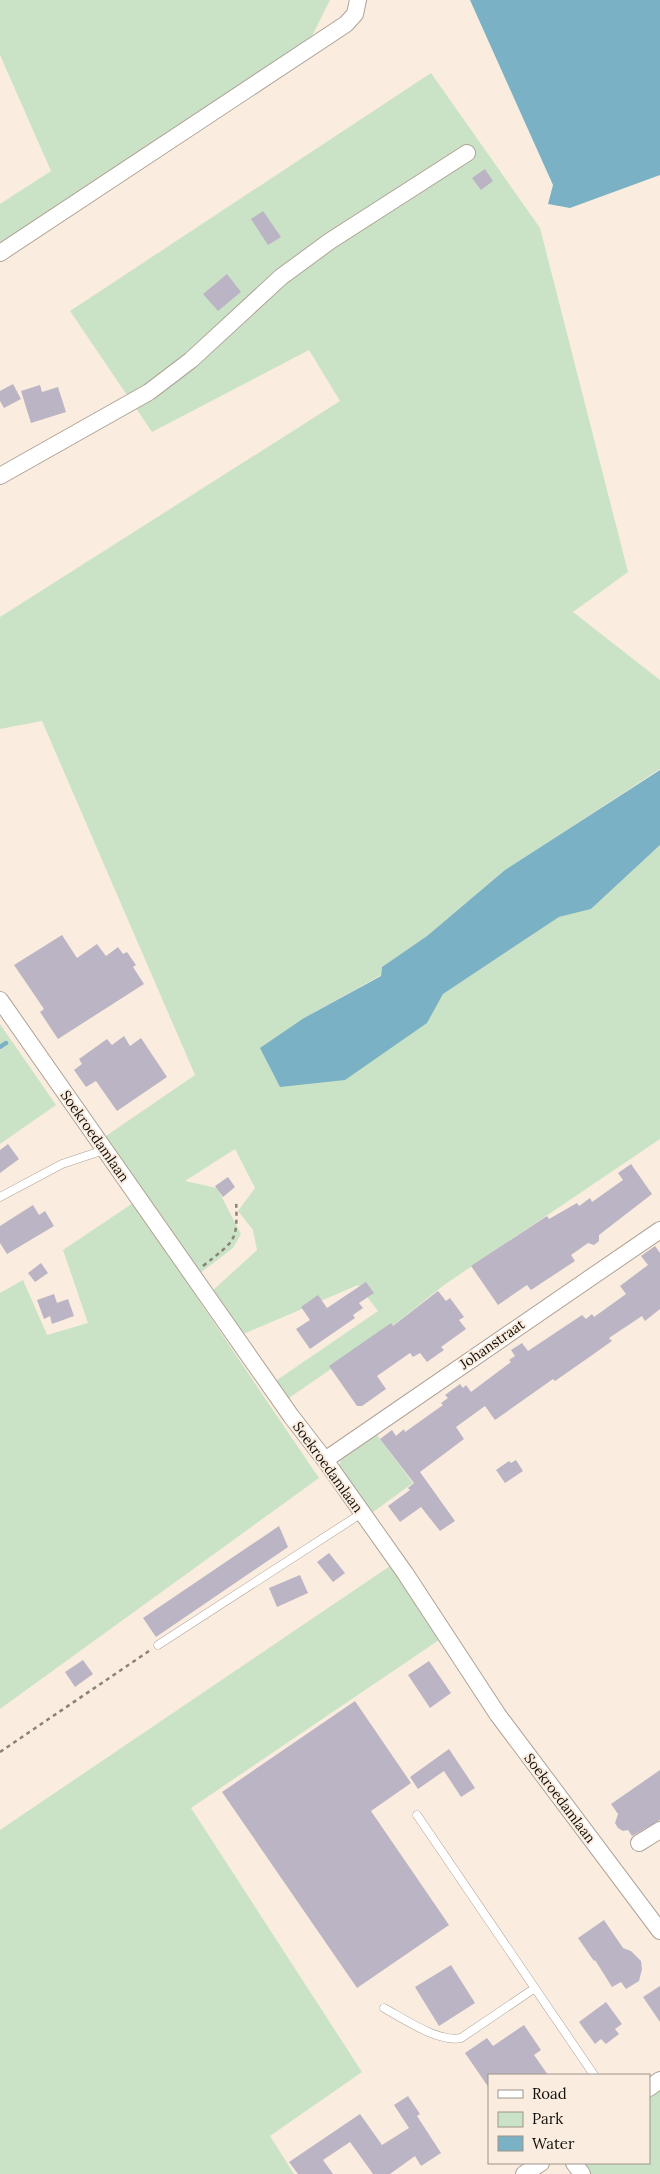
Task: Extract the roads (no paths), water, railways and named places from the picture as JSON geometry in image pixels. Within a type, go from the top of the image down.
[{"type":"street","points":[[0,253],[346,24],[355,14],[358,0]]},
{"type":"street","points":[[0,476],[149,392],[191,360],[281,277],[330,241],[467,153]]},
{"type":"street","name":"Soekroedamlaan","points":[[0,1000],[291,1416],[405,1572],[498,1715],[660,1931]]},
{"type":"street","name":"Johanstraat","points":[[325,1460],[660,1230]]},
{"type":"street","points":[[639,1843],[660,1830]]},
{"type":"street","points":[[524,2174],[539,2164]]},
{"type":"lane","points":[[0,1198],[62,1164],[104,1150]]},
{"type":"lane","points":[[158,1645],[362,1513]]},
{"type":"lane","points":[[417,1815],[593,2074]]},
{"type":"lane","points":[[384,2008],[439,2036],[451,2040],[461,2038],[535,1988]]},
{"type":"water","points":[[470,0],[660,0],[660,175],[570,208],[548,204],[553,185]]},
{"type":"water","points":[[660,770],[660,845],[591,909],[559,917],[443,994],[427,1023],[345,1080],[280,1087],[260,1048],[304,1018],[381,976],[382,967],[427,936],[505,870]]},
{"type":"waterway","points":[[0,1047],[6,1043]]}]
